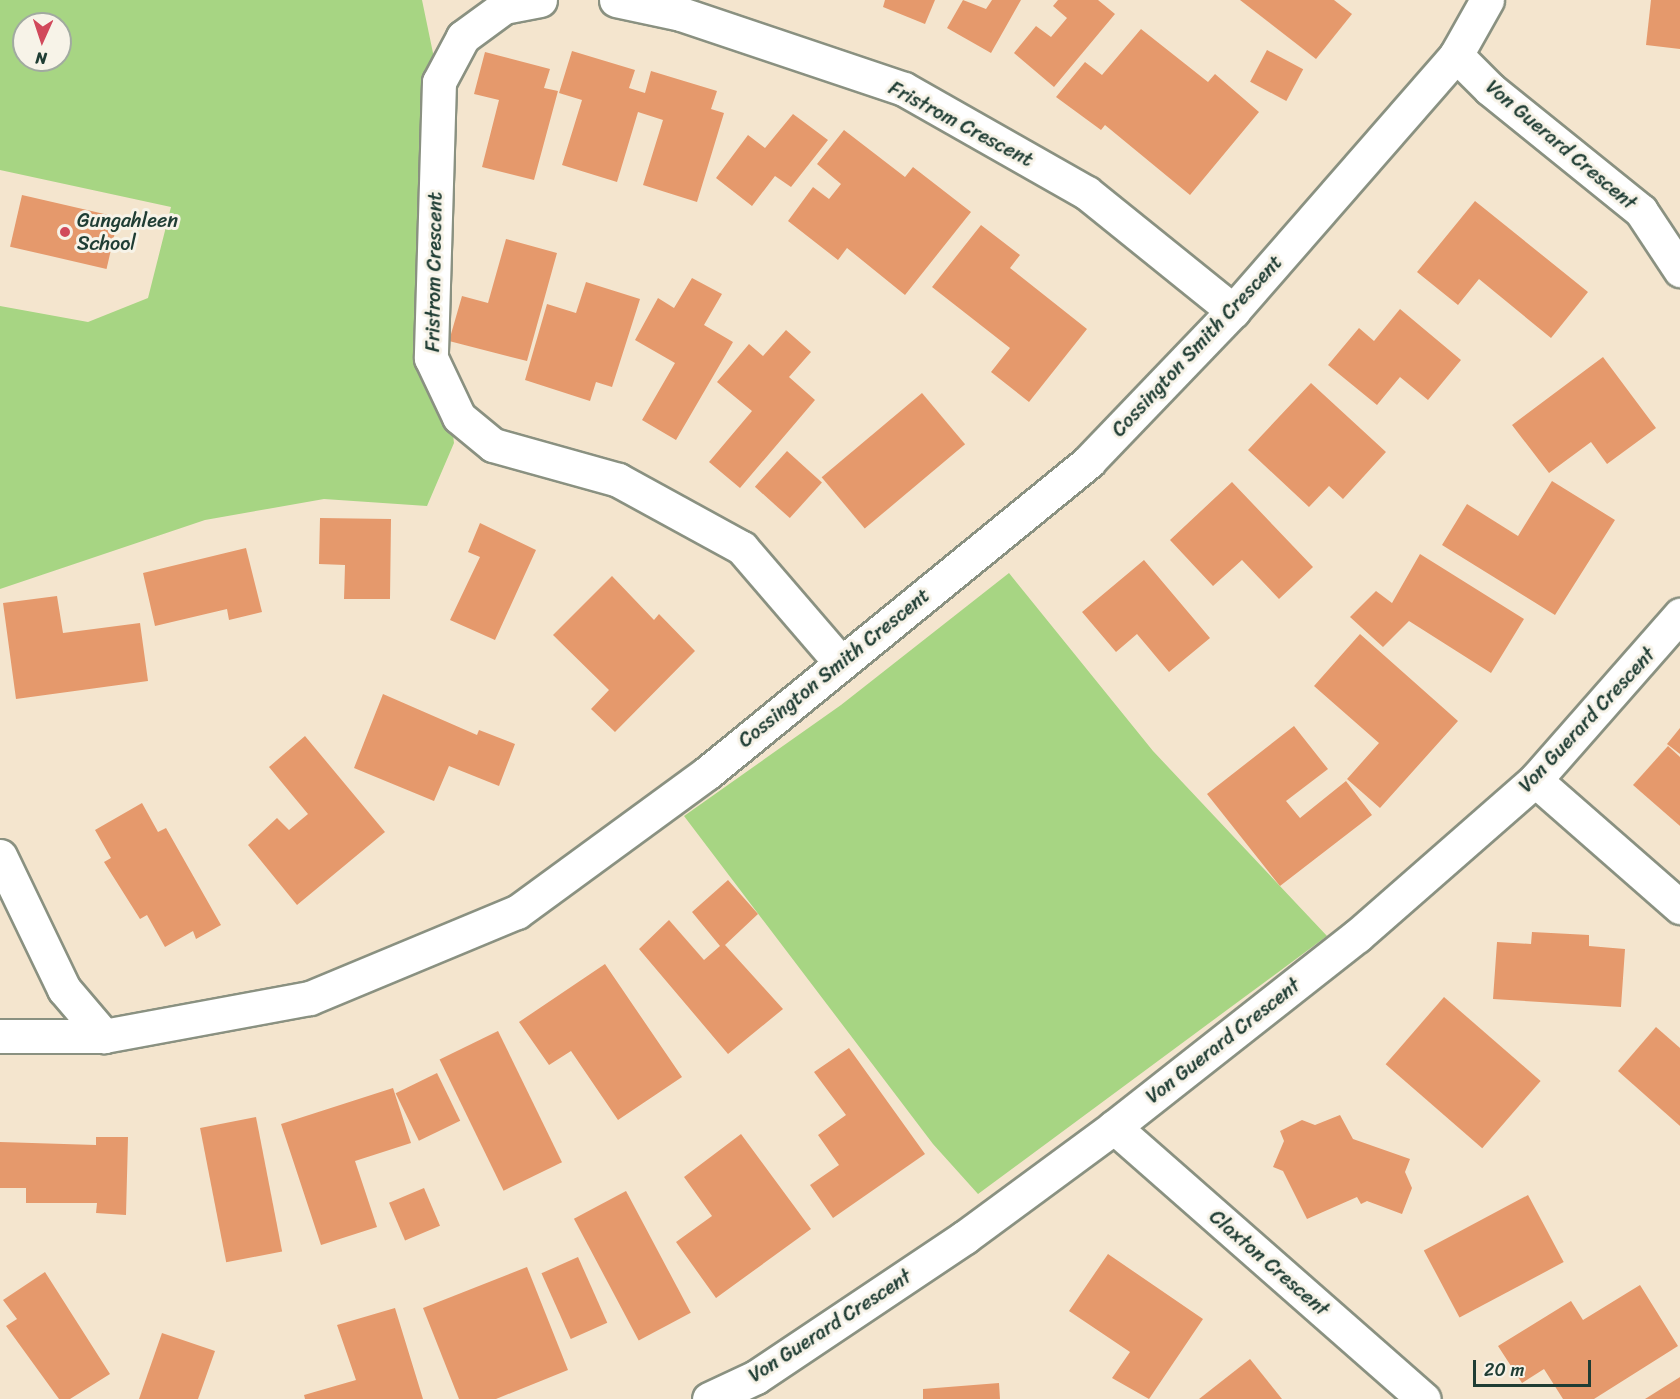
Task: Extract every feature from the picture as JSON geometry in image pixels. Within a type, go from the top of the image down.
[{"type":"street","name":"Fristrom Crescent","points":[[540,0],[504,7],[463,37],[439,82],[431,358],[459,417],[493,444],[618,480],[742,549],[840,662]]},
{"type":"street","name":"Fristrom Crescent","points":[[616,0],[681,14],[904,89],[1087,193],[1233,311]]},
{"type":"street","name":"Cossington Smith Crescent","points":[[0,1036],[104,1036],[310,998],[517,912],[707,773],[840,662],[1089,461],[1233,311],[1456,55],[1487,0]]},
{"type":"street","name":"Von Guerard Crescent","points":[[1456,55],[1490,89],[1641,211],[1680,270]]},
{"type":"street","name":"Von Guerard Crescent","points":[[709,1399],[762,1388],[1114,1127],[1357,936],[1535,780],[1680,615]]},
{"type":"street","points":[[1535,780],[1680,907]]},
{"type":"street","points":[[0,856],[64,989],[104,1036]]},
{"type":"street","name":"Claxton Crescent","points":[[1114,1127],[1424,1399]]},
{"type":"green space","points":[[0,0],[422,0],[439,82],[432,261],[454,443],[427,506],[324,499],[205,520],[0,589],[0,306],[88,322],[148,298],[171,207],[0,170]]},
{"type":"green space","points":[[1009,573],[1153,751],[1327,936],[978,1194],[933,1144],[684,816],[841,705]]},
{"type":"building","points":[[885,0],[935,0],[925,24],[883,7]]},
{"type":"building","points":[[963,0],[986,9],[992,0],[1021,0],[991,53],[947,28]]},
{"type":"building","points":[[1058,0],[1098,0],[1115,14],[1054,87],[1014,53],[1036,26],[1051,37],[1067,18],[1053,6]]},
{"type":"building","points":[[1240,0],[1334,0],[1352,14],[1316,59]]},
{"type":"building","points":[[1651,0],[1680,0],[1680,49],[1646,45]]},
{"type":"building","points":[[1141,29],[1208,82],[1215,74],[1259,112],[1190,195],[1105,125],[1101,130],[1056,97],[1085,62],[1102,75]]},
{"type":"building","points":[[1267,50],[1303,69],[1286,101],[1250,82]]},
{"type":"building","points":[[572,51],[635,70],[629,88],[645,93],[651,71],[717,91],[711,109],[724,113],[697,202],[643,185],[663,120],[638,112],[617,182],[562,165],[582,100],[559,93]]},
{"type":"building","points":[[485,52],[550,69],[544,88],[558,91],[534,180],[482,167],[499,100],[474,94]]},
{"type":"building","points":[[793,114],[828,140],[791,187],[775,176],[752,206],[716,178],[748,135],[765,148]]},
{"type":"building","points":[[844,130],[905,177],[913,167],[971,212],[905,295],[847,248],[838,260],[788,221],[813,187],[829,199],[841,184],[817,164]]},
{"type":"building","name":"Gungahleen School","points":[[22,195],[118,217],[107,269],[10,247]]},
{"type":"building","points":[[1475,201],[1588,292],[1551,338],[1479,279],[1458,305],[1417,272]]},
{"type":"building","points":[[981,225],[1020,255],[1010,268],[1087,329],[1029,402],[991,372],[1010,348],[932,287]]},
{"type":"building","points":[[506,239],[557,253],[527,361],[449,341],[462,296],[488,303]]},
{"type":"building","points":[[692,278],[722,294],[704,325],[733,342],[676,440],[642,420],[675,363],[635,340],[658,298],[674,308]]},
{"type":"building","points":[[586,282],[640,299],[612,387],[596,382],[590,401],[525,380],[547,304],[576,313]]},
{"type":"building","points":[[1400,309],[1461,360],[1428,400],[1400,377],[1377,405],[1328,365],[1359,328],[1374,341]]},
{"type":"building","points":[[786,330],[811,352],[789,377],[815,400],[740,488],[709,462],[752,411],[717,382],[749,344],[763,356]]},
{"type":"building","points":[[1603,357],[1656,428],[1607,464],[1591,442],[1549,473],[1512,425]]},
{"type":"building","points":[[1311,383],[1386,452],[1343,499],[1329,486],[1309,507],[1248,450]]},
{"type":"building","points":[[922,393],[965,444],[865,529],[822,477]]},
{"type":"building","points":[[787,451],[822,482],[790,518],[755,487]]},
{"type":"building","points":[[1552,481],[1615,520],[1555,615],[1442,545],[1467,504],[1518,536]]},
{"type":"building","points":[[1232,482],[1313,567],[1279,599],[1242,560],[1213,586],[1170,540]]},
{"type":"building","points":[[320,518],[391,519],[390,599],[344,599],[345,565],[319,564]]},
{"type":"building","points":[[480,523],[536,550],[495,640],[450,620],[480,557],[468,552]]},
{"type":"building","points":[[246,548],[262,612],[229,620],[227,609],[155,626],[143,573]]},
{"type":"building","points":[[1420,554],[1524,619],[1491,673],[1409,621],[1383,647],[1350,617],[1376,591],[1392,603]]},
{"type":"building","points":[[1144,560],[1210,638],[1169,672],[1137,634],[1116,652],[1082,612]]},
{"type":"building","points":[[612,576],[654,620],[659,614],[695,651],[615,732],[591,709],[609,690],[553,635]]},
{"type":"building","points":[[57,596],[63,633],[140,623],[148,681],[16,699],[3,603]]},
{"type":"building","points":[[1360,634],[1458,721],[1380,808],[1347,779],[1379,743],[1314,686]]},
{"type":"building","points":[[383,694],[477,735],[479,730],[515,744],[499,786],[449,766],[434,801],[354,768]]},
{"type":"building","points":[[1294,726],[1328,769],[1286,801],[1300,818],[1346,781],[1372,815],[1280,886],[1207,794]]},
{"type":"building","points":[[1680,728],[1680,754],[1667,744]]},
{"type":"building","points":[[305,736],[385,832],[297,905],[248,845],[277,818],[289,830],[308,814],[269,767]]},
{"type":"building","points":[[1668,746],[1680,757],[1680,826],[1633,785]]},
{"type":"building","points":[[142,803],[158,832],[166,828],[221,925],[196,939],[193,931],[165,947],[147,915],[140,919],[104,862],[111,858],[95,830]]},
{"type":"building","points":[[728,880],[758,914],[725,945],[783,1009],[728,1054],[639,949],[669,920],[704,960],[720,946],[692,912]]},
{"type":"building","points":[[1532,932],[1589,935],[1589,946],[1625,949],[1621,1007],[1493,999],[1497,942],[1531,944]]},
{"type":"building","points":[[605,964],[682,1077],[618,1120],[571,1051],[549,1065],[519,1022]]},
{"type":"building","points":[[1444,997],[1541,1081],[1482,1148],[1386,1064]]},
{"type":"building","points":[[1656,1027],[1680,1048],[1680,1126],[1618,1071]]},
{"type":"building","points":[[498,1031],[562,1162],[504,1191],[440,1059]]},
{"type":"building","points":[[849,1048],[925,1154],[833,1218],[810,1185],[839,1165],[818,1135],[846,1115],[814,1072]]},
{"type":"building","points":[[437,1073],[460,1121],[419,1141],[396,1093]]},
{"type":"building","points":[[393,1088],[411,1143],[355,1161],[377,1227],[321,1245],[281,1124]]},
{"type":"building","points":[[1340,1115],[1353,1139],[1410,1159],[1405,1172],[1412,1188],[1402,1214],[1367,1201],[1361,1204],[1357,1197],[1307,1219],[1283,1171],[1273,1167],[1284,1141],[1280,1131],[1302,1120],[1315,1125]]},
{"type":"building","points":[[256,1117],[282,1251],[226,1262],[200,1128]]},
{"type":"building","points":[[741,1134],[811,1229],[716,1298],[676,1242],[712,1216],[684,1177]]},
{"type":"building","points":[[96,1137],[128,1137],[126,1215],[96,1213],[97,1203],[26,1203],[26,1188],[0,1188],[0,1142],[96,1145]]},
{"type":"building","points":[[424,1188],[440,1226],[405,1241],[389,1203]]},
{"type":"building","points":[[626,1191],[691,1313],[639,1341],[574,1219]]},
{"type":"building","points":[[1528,1195],[1564,1262],[1459,1318],[1424,1250]]},
{"type":"building","points":[[1108,1254],[1203,1319],[1149,1399],[1112,1378],[1130,1352],[1069,1311]]},
{"type":"building","points":[[578,1257],[607,1323],[571,1339],[541,1273]]},
{"type":"building","points":[[527,1267],[568,1370],[496,1399],[459,1399],[423,1308]]},
{"type":"building","points":[[45,1272],[110,1374],[70,1399],[59,1399],[6,1326],[17,1319],[3,1300]]},
{"type":"building","points":[[1640,1285],[1678,1346],[1594,1399],[1563,1399],[1544,1369],[1522,1383],[1498,1346],[1571,1301],[1583,1320]]},
{"type":"building","points":[[395,1308],[423,1399],[305,1399],[304,1395],[356,1380],[337,1325]]},
{"type":"building","points":[[162,1333],[215,1351],[198,1399],[139,1399]]},
{"type":"building","points":[[1250,1359],[1282,1399],[1199,1399]]},
{"type":"building","points":[[1680,1377],[1680,1399],[1645,1399]]},
{"type":"building","points":[[999,1383],[1000,1399],[923,1399],[923,1389]]},
{"type":"place","name":"Gungahleen School","points":[[65,232]]}]
